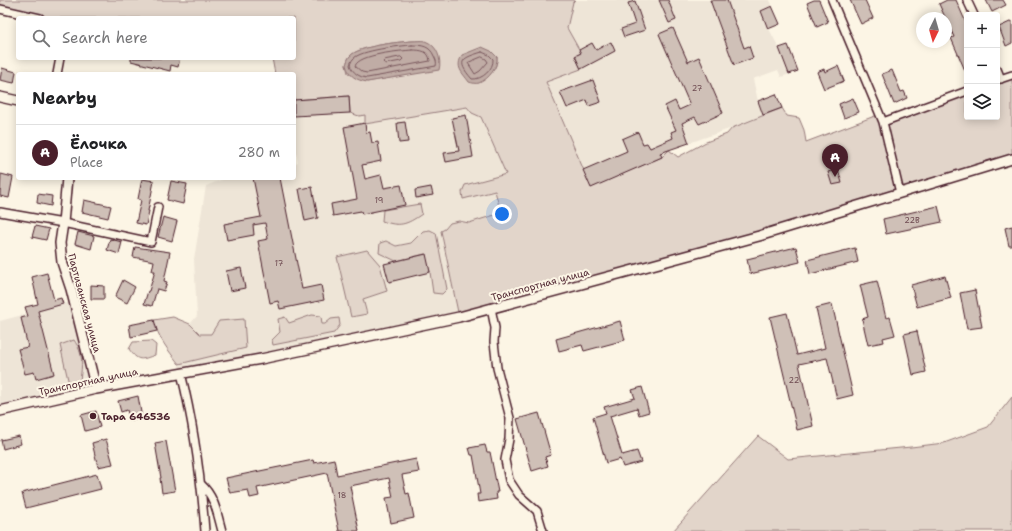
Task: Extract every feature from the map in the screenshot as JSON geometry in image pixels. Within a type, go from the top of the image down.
[{"type":"main road","points":[[0,97],[16,101]]},
{"type":"main road","name":"Транспортная улица","points":[[0,411],[96,389],[268,357],[459,317],[758,236],[1012,159]]},
{"type":"main road","name":"Партизанская улица","points":[[67,180],[60,243],[62,262],[71,289],[96,389]]},
{"type":"street","points":[[832,0],[884,122],[900,192]]},
{"type":"street","points":[[967,0],[973,12]]},
{"type":"street","points":[[0,9],[31,16]]},
{"type":"street","points":[[57,72],[60,60]]},
{"type":"street","points":[[1000,79],[1012,75]]},
{"type":"street","points":[[884,122],[964,92]]},
{"type":"street","points":[[0,212],[63,223],[151,242],[158,207]]},
{"type":"street","points":[[491,308],[495,328],[494,342],[497,368],[510,418],[509,439],[505,460],[509,480],[519,495],[537,511],[543,531]]},
{"type":"street","points":[[181,373],[189,408],[201,484],[205,531]]},
{"type":"street","points":[[201,484],[215,504],[222,531]]},
{"type":"shaded area","points":[[0,0],[575,0],[573,2],[567,28],[581,53],[575,56],[581,69],[546,82],[591,187],[662,157],[669,150],[678,157],[706,142],[727,134],[732,128],[782,108],[787,116],[799,118],[804,130],[806,142],[880,114],[883,122],[964,92],[964,120],[1000,120],[1000,79],[1012,75],[1012,159],[868,202],[459,317],[441,231],[450,223],[459,221],[469,223],[501,213],[495,191],[463,199],[462,192],[465,185],[506,174],[481,117],[472,113],[467,107],[365,124],[365,115],[359,116],[350,113],[349,96],[296,100],[296,72],[275,72],[272,60],[296,60],[296,16],[31,16],[0,9]],"holes":[[[425,41],[416,73],[367,82],[348,73],[346,65],[349,57],[370,47],[398,42]],[[491,51],[497,57],[497,62],[492,73],[478,83]]]},
{"type":"shaded area","points":[[575,0],[770,0],[780,24],[769,29],[779,48],[788,45],[798,71],[781,77],[778,70],[753,79],[758,101],[776,94],[782,108],[732,128],[669,150],[662,157],[591,188],[546,82],[581,69],[575,56],[581,53],[567,28],[573,2]]},
{"type":"shaded area","points":[[349,96],[365,115],[366,124],[467,107],[472,113],[481,117],[506,174],[496,177],[463,198],[495,191],[501,213],[469,223],[459,221],[451,223],[441,231],[459,317],[181,373],[179,364],[246,348],[212,334],[200,334],[190,324],[197,316],[194,259],[206,186],[221,180],[296,180],[296,163],[298,162],[296,152],[296,100]],"holes":[[[423,231],[442,294],[430,272],[426,254],[396,261],[386,241],[396,246],[411,243]],[[367,250],[387,291],[363,299],[337,257]]]},
{"type":"shaded area","points":[[420,204],[422,214],[412,221],[403,224],[394,224],[382,221],[383,210]]},
{"type":"shaded area","points":[[430,230],[436,233],[447,289],[442,294],[433,293],[430,272],[425,254],[396,261],[379,253],[380,243],[386,241],[396,246],[411,243],[423,231]]},
{"type":"shaded area","points":[[367,250],[380,265],[387,291],[363,299],[367,314],[351,317],[337,257]]},
{"type":"shaded area","points":[[74,301],[96,389],[0,411],[0,321]]},
{"type":"shaded area","points":[[312,315],[321,316],[322,324],[325,324],[331,319],[339,318],[340,325],[334,333],[273,345],[272,340],[280,332],[278,319],[285,317],[289,323]]},
{"type":"shaded area","points":[[173,317],[190,324],[200,334],[211,334],[219,321],[244,319],[246,348],[179,364],[167,349],[154,320]]},
{"type":"shaded area","points":[[74,340],[81,355],[81,375],[80,381],[69,384],[60,345]]},
{"type":"shaded area","points":[[151,341],[156,345],[155,355],[140,359],[137,358],[129,349],[133,342]]},
{"type":"shaded area","points":[[1012,397],[1012,531],[673,531],[758,436],[788,459],[944,443],[988,427]]},
{"type":"water","points":[[424,41],[433,46],[438,53],[440,61],[439,70],[367,82],[354,77],[347,69],[346,65],[349,57],[355,53],[379,45]]},
{"type":"water","points":[[482,47],[491,51],[497,57],[496,65],[492,72],[483,81],[479,83],[469,82],[460,70],[460,59],[462,55]]},
{"type":"building","points":[[659,0],[668,0],[676,20],[669,23]]},
{"type":"building","points":[[710,0],[727,0],[744,48],[749,46],[753,58],[734,65]]},
{"type":"building","points":[[814,0],[819,0],[828,22],[817,27],[807,3]]},
{"type":"building","points":[[850,0],[865,0],[873,18],[861,24]]},
{"type":"building","points":[[947,0],[956,0],[964,18],[964,68],[952,40],[952,38],[954,37],[952,33],[952,12],[943,12],[939,4]]},
{"type":"building","points":[[986,0],[1003,0],[1006,5],[992,12]]},
{"type":"building","points":[[635,1],[645,30],[624,37],[621,29],[635,24],[628,3]]},
{"type":"building","points":[[772,6],[780,24],[768,29],[761,11]]},
{"type":"building","points":[[1012,21],[1012,43],[1006,46],[1000,27]]},
{"type":"building","points":[[673,28],[688,62],[699,57],[723,113],[699,124],[695,117],[682,123],[689,143],[660,153],[662,157],[591,188],[583,170],[627,151],[622,139],[638,132],[643,144],[647,143],[650,148],[673,138],[671,132],[676,130],[665,106],[675,101],[679,110],[690,105],[659,34]]},
{"type":"building","points":[[611,42],[615,51],[581,69],[575,56],[581,53],[579,50],[592,43],[596,50]]},
{"type":"building","points":[[788,45],[798,71],[789,74],[779,48]]},
{"type":"building","points":[[180,60],[178,67],[171,65],[170,71],[131,61]]},
{"type":"building","points":[[838,66],[844,81],[824,89],[817,72],[824,69],[825,72]]},
{"type":"building","points":[[2,68],[16,72],[14,83],[0,80]]},
{"type":"building","points":[[892,70],[901,92],[904,91],[907,98],[894,104],[882,74]]},
{"type":"building","points":[[593,80],[601,102],[589,106],[587,100],[567,108],[560,92]]},
{"type":"building","points":[[776,94],[782,108],[763,115],[758,101]]},
{"type":"building","points":[[349,96],[350,113],[296,116],[296,100]]},
{"type":"building","points":[[853,98],[859,112],[844,118],[839,104]]},
{"type":"building","points":[[466,115],[473,157],[446,162],[444,153],[459,151],[452,118]]},
{"type":"building","points":[[405,122],[408,142],[399,143],[397,123]]},
{"type":"building","points":[[365,123],[366,133],[370,132],[372,143],[378,142],[381,161],[362,165],[365,179],[381,175],[384,188],[401,185],[405,205],[362,214],[361,211],[333,216],[331,204],[357,199],[344,127]]},
{"type":"building","points":[[838,169],[842,183],[832,185],[828,172]]},
{"type":"building","points":[[1,174],[13,177],[9,198],[0,196]]},
{"type":"building","points":[[142,180],[154,181],[146,225],[136,223],[141,200],[138,199]]},
{"type":"building","points":[[253,180],[280,180],[302,289],[321,285],[324,300],[280,309],[278,301],[270,303],[258,241],[268,239],[265,223],[253,225],[254,235],[227,240],[224,224],[261,217]]},
{"type":"building","points":[[171,181],[187,184],[183,204],[167,200]]},
{"type":"building","points":[[312,187],[318,218],[305,221],[299,189]]},
{"type":"building","points":[[431,187],[433,195],[416,198],[415,190]]},
{"type":"building","points":[[38,194],[52,196],[51,206],[37,203]]},
{"type":"building","points":[[84,200],[111,206],[108,218],[82,212]]},
{"type":"building","points":[[938,206],[942,222],[886,234],[883,219]]},
{"type":"building","points":[[163,217],[177,221],[172,241],[158,237]]},
{"type":"building","points":[[35,226],[49,229],[46,240],[32,237]]},
{"type":"building","points":[[1012,226],[1012,246],[1009,246],[1005,228]]},
{"type":"building","points":[[78,232],[94,236],[91,249],[75,244]]},
{"type":"building","points":[[110,239],[122,242],[119,254],[107,250]]},
{"type":"building","points":[[135,247],[170,252],[164,281],[167,282],[164,291],[157,289],[152,306],[144,304],[155,271],[152,271],[154,261],[133,257]]},
{"type":"building","points":[[796,247],[800,262],[750,274],[747,259]]},
{"type":"building","points":[[855,248],[858,262],[810,274],[807,260]]},
{"type":"building","points":[[426,254],[430,272],[389,282],[384,264]]},
{"type":"building","points":[[241,268],[245,288],[230,291],[226,271]]},
{"type":"building","points":[[47,273],[54,300],[61,298],[63,304],[38,311],[54,374],[36,379],[34,372],[25,374],[18,349],[28,347],[21,318],[28,316],[25,307],[38,304],[32,277]]},
{"type":"building","points":[[945,276],[951,298],[917,307],[911,285]]},
{"type":"building","points":[[123,280],[135,287],[127,303],[115,297]]},
{"type":"building","points":[[877,281],[886,318],[890,317],[895,335],[883,338],[884,342],[868,345],[862,319],[868,317],[860,285]]},
{"type":"building","points":[[91,285],[104,286],[104,299],[91,299]]},
{"type":"building","points":[[975,290],[982,327],[967,329],[960,293]]},
{"type":"building","points":[[832,304],[853,395],[837,399],[827,358],[799,364],[813,426],[797,430],[770,317],[787,313],[797,355],[825,348],[816,308]]},
{"type":"building","points":[[154,320],[157,331],[131,337],[129,325]]},
{"type":"building","points":[[620,321],[625,340],[584,351],[582,345],[559,351],[556,339]]},
{"type":"building","points":[[917,331],[926,372],[913,375],[904,334]]},
{"type":"building","points":[[642,387],[649,412],[639,415],[637,408],[610,416],[622,455],[637,451],[641,462],[623,467],[620,459],[606,463],[593,417],[606,413],[604,407],[635,398],[632,390]]},
{"type":"building","points":[[138,396],[142,418],[130,421],[127,410],[121,412],[118,401]]},
{"type":"building","points":[[96,411],[100,427],[85,431],[81,415]]},
{"type":"building","points":[[539,413],[551,455],[545,457],[548,466],[532,471],[517,419]]},
{"type":"building","points":[[19,436],[21,444],[3,449],[1,440]]},
{"type":"building","points":[[106,439],[113,464],[98,467],[92,443]]},
{"type":"building","points":[[166,441],[175,491],[162,493],[155,443]]},
{"type":"building","points":[[485,445],[487,452],[490,452],[498,492],[496,492],[497,499],[478,502],[477,494],[480,494],[473,455],[471,455],[469,448]]},
{"type":"building","points":[[334,459],[337,475],[416,459],[419,472],[402,475],[406,494],[409,493],[414,518],[391,523],[386,498],[393,497],[389,478],[350,486],[359,531],[339,531],[327,473],[257,488],[259,496],[250,498],[248,490],[230,493],[226,478],[313,460],[314,463]]},
{"type":"building","points":[[97,474],[101,489],[26,508],[22,493]]},
{"type":"place","name":"Ёлочка","points":[[835,177]]},
{"type":"place","name":"Тара 646536","points":[[93,416]]}]
